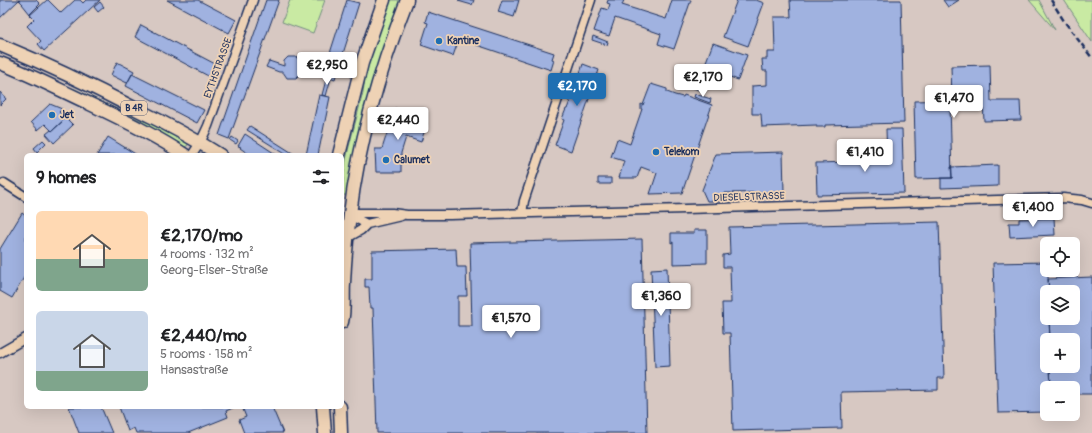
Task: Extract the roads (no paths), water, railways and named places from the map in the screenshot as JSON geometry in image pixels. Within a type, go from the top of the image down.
[{"type":"main road","points":[[340,153],[364,57],[384,0]]},
{"type":"main road","points":[[344,267],[345,211],[369,114],[386,59],[407,0]]},
{"type":"main road","name":"B 4R","points":[[0,45],[43,63],[106,93],[217,153]]},
{"type":"main road","name":"B 4R","points":[[0,63],[110,114],[148,133],[182,153]]},
{"type":"main road","points":[[342,153],[343,141]]},
{"type":"main road","points":[[323,409],[325,433]]},
{"type":"main road","points":[[340,409],[341,433]]},
{"type":"street","name":"EYTHSTRASSE","points":[[193,153],[208,126],[253,0]]},
{"type":"street","points":[[522,213],[524,201],[592,0]]},
{"type":"street","points":[[1,182],[24,196]]},
{"type":"street","name":"DIESELSTRASSE","points":[[345,211],[407,215],[522,213],[1063,198],[1082,200],[1092,203]]},
{"type":"street","points":[[345,211],[367,224]]},
{"type":"street","name":"DIESELSTRASSE","points":[[345,239],[361,230],[367,224],[407,215]]},
{"type":"street","points":[[0,353],[24,339]]},
{"type":"railway","points":[[1051,0],[1064,21],[1092,58]]},
{"type":"place","name":"Kantine","points":[[439,41]]},
{"type":"place","name":"Jet","points":[[52,115]]},
{"type":"place","name":"Telekom","points":[[656,152]]},
{"type":"place","name":"Calumet","points":[[386,160]]}]
